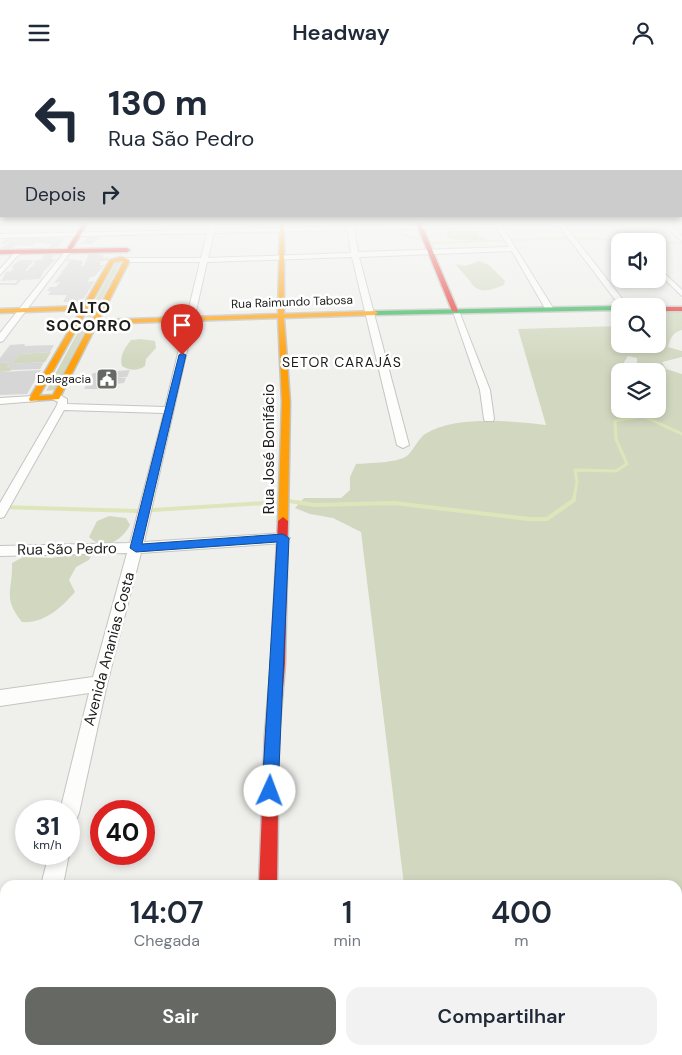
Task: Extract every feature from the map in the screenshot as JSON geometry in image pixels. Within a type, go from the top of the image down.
[{"type":"street","points":[[0,339],[53,269]]},
{"type":"street","points":[[33,399],[107,269]]},
{"type":"street","points":[[0,513],[58,402],[121,269]]},
{"type":"street","name":"Avenida Ananias Costa","points":[[72,800],[99,684],[136,548],[168,410],[192,319],[201,269]]},
{"type":"street","name":"Rua José Bonifácio","points":[[268,880],[272,735],[278,664],[284,507],[286,402],[280,269]]},
{"type":"street","points":[[359,269],[403,445]]},
{"type":"street","points":[[437,269],[485,390],[489,419]]},
{"type":"street","points":[[526,269],[549,307]]},
{"type":"street","points":[[596,269],[618,298]]},
{"type":"street","points":[[666,277],[682,294]]},
{"type":"street","name":"Rua Raimundo Tabosa","points":[[97,322],[549,307],[611,308]]},
{"type":"street","points":[[0,311],[84,308]]},
{"type":"street","points":[[666,309],[682,309]]},
{"type":"street","points":[[0,401],[33,399],[168,410]]},
{"type":"street","name":"Rua São Pedro","points":[[0,551],[136,548],[283,538]]},
{"type":"street","points":[[0,698],[99,684]]},
{"type":"street","points":[[53,880],[57,865]]},
{"type":"green space","points":[[112,269],[117,269],[54,390],[46,391]]},
{"type":"green space","points":[[460,269],[493,269],[505,281],[504,285],[493,289],[480,290],[472,285]]},
{"type":"green space","points":[[666,311],[682,311],[682,330],[672,336],[668,347],[682,351],[682,357],[663,363],[637,363],[637,358],[628,356],[624,363],[611,363],[611,418],[666,418],[666,369],[682,374],[682,880],[403,880],[361,532],[333,518],[310,514],[295,508],[304,498],[341,498],[350,490],[350,477],[356,464],[404,458],[425,434],[438,428],[452,424],[484,421],[546,425],[518,329],[611,326],[611,353],[666,353]]},
{"type":"green space","points":[[131,340],[155,341],[156,348],[146,359],[145,366],[134,370],[122,366],[122,355]]},
{"type":"green space","points":[[51,352],[45,362],[10,364],[7,367],[12,368],[10,371],[0,372],[0,363],[13,362],[19,354]]},
{"type":"green space","points":[[109,516],[126,518],[130,525],[117,540],[112,543],[101,544],[89,537],[97,521]]},
{"type":"green space","points":[[86,551],[92,554],[89,560],[76,567],[69,580],[75,592],[70,598],[45,617],[30,622],[22,622],[10,600],[12,563],[23,557],[52,558]]},
{"type":"building","points":[[13,269],[26,269],[25,271],[29,269],[46,269],[40,279],[21,280],[17,285],[0,285],[0,283],[16,283],[17,280],[1,281],[6,272]]},
{"type":"building","points":[[64,269],[101,269],[94,277],[90,277],[88,282],[95,281],[82,301],[63,302],[67,295],[48,295],[51,291],[47,291],[50,287],[56,287],[60,282],[54,283]]},
{"type":"building","points":[[25,344],[24,346],[54,345],[50,352],[19,354],[13,362],[0,363],[0,358],[10,345]]},
{"type":"building","points":[[44,362],[40,369],[10,370],[12,368],[7,368],[10,364]]},
{"type":"building","points":[[41,370],[27,394],[0,395],[0,372]]},
{"type":"building","points":[[130,370],[127,377],[117,377],[126,378],[124,383],[106,385],[104,389],[84,389],[93,373]]},
{"type":"waterway","points":[[574,498],[577,482],[575,470],[616,471],[627,464],[616,439],[615,421],[643,416],[682,434]]},
{"type":"waterway","points":[[289,501],[315,505],[394,503],[529,519],[547,519],[574,500],[574,498]]},
{"type":"waterway","points":[[0,507],[137,511],[280,502]]},
{"type":"traffic: fast","points":[[375,313],[611,308]]},
{"type":"traffic: slow","points":[[107,269],[33,399],[56,397],[122,269]]},
{"type":"traffic: slow","points":[[282,269],[281,326],[286,402],[283,521]]},
{"type":"traffic: slow","points":[[0,311],[84,308]]},
{"type":"traffic: slow","points":[[97,322],[375,313]]},
{"type":"traffic: jam","points":[[437,269],[455,311]]},
{"type":"traffic: jam","points":[[666,309],[682,309]]},
{"type":"traffic: jam","points":[[268,880],[272,735],[278,664],[283,521]]},
{"type":"place","name":"Delegacia","points":[[107,379]]},
{"type":"district","name":"ALTO SOCORRO","points":[[89,316]]},
{"type":"district","name":"SETOR CARAJÁS","points":[[342,362]]},
{"type":"route","points":[[182,355],[136,548],[283,538],[270,791]]}]
